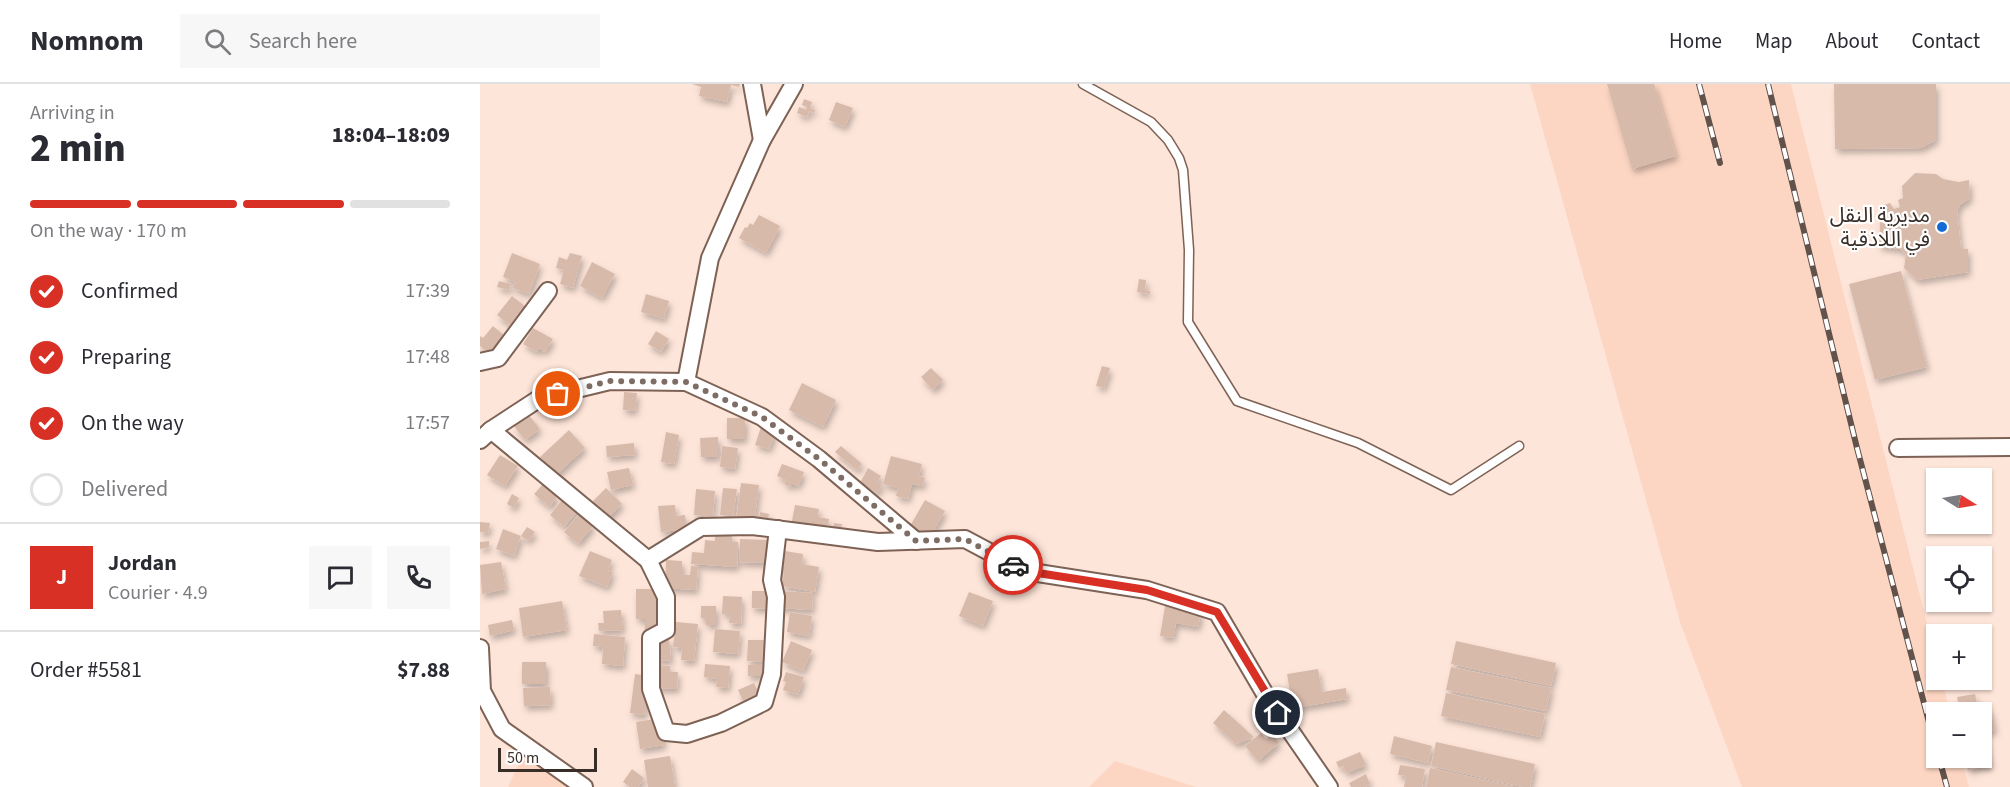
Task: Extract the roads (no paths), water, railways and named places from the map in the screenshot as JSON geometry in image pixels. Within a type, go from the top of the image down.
[{"type":"street","points":[[752,84],[762,140]]},
{"type":"street","points":[[686,382],[710,258],[762,140],[794,84]]},
{"type":"street","points":[[480,362],[498,358],[548,291]]},
{"type":"street","points":[[778,529],[772,580],[776,597],[772,674],[764,702],[721,723],[687,734],[666,732],[651,689],[651,638],[666,630],[666,597],[648,560],[485,435],[540,398],[610,381],[686,382],[762,417],[819,459],[916,541]]},
{"type":"street","points":[[1898,448],[2010,447]]},
{"type":"street","points":[[648,560],[701,527],[752,526],[878,542],[965,539],[1025,571],[1147,590],[1217,612],[1265,694],[1329,787]]},
{"type":"street","points":[[480,648],[481,697],[502,729],[584,787]]},
{"type":"lane","points":[[1083,84],[1151,122],[1168,140],[1179,158],[1184,170],[1189,250],[1188,322],[1237,401],[1358,442],[1451,490],[1519,446]]},
{"type":"railway","points":[[1699,84],[1720,163]]},
{"type":"railway","points":[[1768,84],[1857,448],[1926,711]]},
{"type":"railway","points":[[1942,768],[1947,787]]},
{"type":"place","name":"مديرية النقل في اللاذقية","points":[[1942,227]]}]
